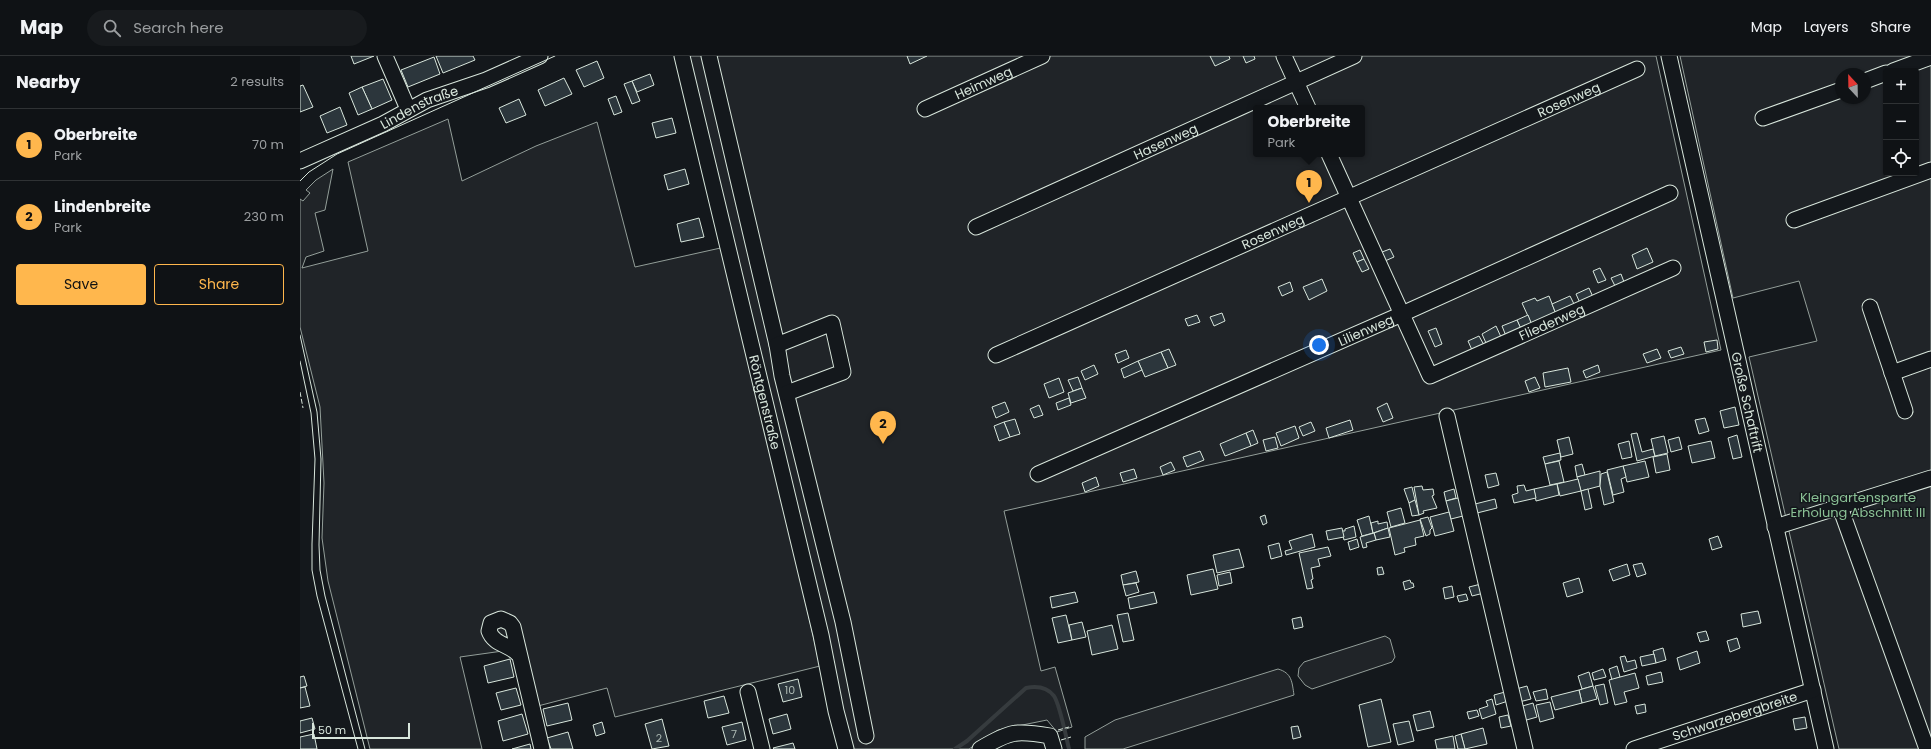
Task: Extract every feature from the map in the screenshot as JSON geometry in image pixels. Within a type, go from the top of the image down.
[{"type":"street","points":[[385,56],[408,109]]},
{"type":"street","name":"Lindenstraße","points":[[300,161],[383,124],[408,109],[442,94],[486,80],[540,56]]},
{"type":"street","name":"Röntgenstraße","points":[[682,56],[821,636],[836,711],[846,749]]},
{"type":"street","points":[[709,56],[842,622],[866,736]]},
{"type":"street","name":"Heimweg","points":[[925,109],[1042,56]]},
{"type":"street","points":[[1284,56],[1307,105]]},
{"type":"street","name":"Hasenweg","points":[[976,227],[1354,56]]},
{"type":"street","name":"Große Schaftrift","points":[[1669,56],[1826,749]]},
{"type":"street","points":[[1901,68],[1931,57]]},
{"type":"street","name":"Rosenweg","points":[[996,355],[1637,68]]},
{"type":"street","points":[[1871,79],[1883,75]]},
{"type":"street","points":[[1763,118],[1835,92]]},
{"type":"street","points":[[1330,157],[1402,314]]},
{"type":"street","points":[[1794,220],[1931,170]]},
{"type":"street","name":"Lilienweg","points":[[1038,474],[1402,314],[1670,193]]},
{"type":"street","name":"Fliederweg","points":[[1402,314],[1430,376],[1673,268]]},
{"type":"street","points":[[1870,307],[1905,411]]},
{"type":"street","points":[[777,345],[832,323],[843,372],[787,393]]},
{"type":"street","points":[[1892,373],[1931,359]]},
{"type":"street","points":[[1447,416],[1525,749]]},
{"type":"street","points":[[1775,527],[1931,478]]},
{"type":"street","points":[[1840,507],[1927,749]]},
{"type":"street","points":[[518,654],[542,749]]},
{"type":"street","name":"Schwarzebergbreite","points":[[1634,749],[1813,690]]},
{"type":"street","points":[[748,692],[761,749]]},
{"type":"street","points":[[980,749],[1011,733],[1024,732],[1052,742]]},
{"type":"green space","points":[[687,56],[1656,56],[1721,350],[1004,511],[1041,671],[1055,667],[1072,727],[1057,732],[1047,720],[998,730],[969,749],[852,749]]},
{"type":"green space","name":"Kleingartensparte Erholung Abschnitt III","points":[[1680,56],[1931,56],[1931,749],[1839,749],[1749,357],[1817,341],[1799,281],[1733,298]]},
{"type":"green space","points":[[448,119],[462,181],[536,146],[597,122],[635,267],[725,247],[820,666],[615,717],[607,688],[534,707],[524,648],[460,657],[482,749],[370,749],[328,581],[322,538],[324,483],[320,407],[300,327],[300,199],[303,201],[310,193],[306,190],[316,180],[333,169],[325,210],[315,213],[324,251],[306,257],[302,268],[368,251],[348,162]]},
{"type":"green space","points":[[1385,636],[1390,639],[1395,657],[1392,662],[1312,689],[1305,685],[1298,676],[1299,668],[1304,662]]},
{"type":"green space","points":[[1278,669],[1289,676],[1292,682],[1294,695],[1123,749],[1085,749],[1085,737],[1115,720]]},
{"type":"building","points":[[351,56],[374,56],[354,64]]},
{"type":"building","points":[[436,56],[473,56],[475,60],[443,73]]},
{"type":"building","points":[[907,56],[927,56],[910,64]]},
{"type":"building","points":[[1210,56],[1229,56],[1230,59],[1215,66]]},
{"type":"building","points":[[1243,56],[1254,56],[1255,59],[1246,63]]},
{"type":"building","points":[[434,57],[440,74],[408,87],[401,70]]},
{"type":"building","points":[[597,61],[604,78],[584,87],[576,70]]},
{"type":"building","points":[[650,74],[654,85],[637,92],[632,81]]},
{"type":"building","points":[[564,78],[572,94],[545,106],[538,90]]},
{"type":"building","points":[[383,79],[392,100],[372,109],[362,87]]},
{"type":"building","points":[[632,81],[640,101],[632,104],[624,84]]},
{"type":"building","points":[[303,85],[313,107],[300,112],[300,86]]},
{"type":"building","points":[[362,87],[372,109],[358,115],[349,93]]},
{"type":"building","points":[[616,96],[622,112],[614,115],[608,99]]},
{"type":"building","points":[[519,99],[526,115],[506,123],[499,108]]},
{"type":"building","points":[[340,107],[347,125],[327,133],[320,116]]},
{"type":"building","points":[[672,118],[676,133],[656,138],[652,123]]},
{"type":"building","points":[[685,169],[689,184],[668,190],[664,175]]},
{"type":"building","points":[[699,218],[704,237],[681,242],[677,224]]},
{"type":"building","points":[[1647,248],[1653,262],[1637,269],[1632,255]]},
{"type":"building","points":[[1390,249],[1394,257],[1385,261],[1382,252]]},
{"type":"building","points":[[1360,250],[1364,259],[1357,262],[1353,253]]},
{"type":"building","points":[[1364,259],[1369,269],[1362,272],[1357,262]]},
{"type":"building","points":[[1600,268],[1606,280],[1598,283],[1593,271]]},
{"type":"building","points":[[1621,274],[1624,282],[1615,286],[1611,278]]},
{"type":"building","points":[[1322,279],[1327,291],[1309,300],[1303,287]]},
{"type":"building","points":[[1290,282],[1293,291],[1282,296],[1278,287]]},
{"type":"building","points":[[1589,288],[1593,297],[1580,303],[1576,294]]},
{"type":"building","points":[[1549,296],[1556,314],[1532,325],[1522,303],[1535,298],[1537,301]]},
{"type":"building","points":[[1570,296],[1575,306],[1556,314],[1552,304]]},
{"type":"building","points":[[1222,313],[1225,321],[1214,326],[1210,317]]},
{"type":"building","points":[[1197,315],[1200,322],[1188,326],[1185,319]]},
{"type":"building","points":[[1528,315],[1532,325],[1521,329],[1517,320]]},
{"type":"building","points":[[1517,320],[1521,329],[1506,336],[1502,326]]},
{"type":"building","points":[[1496,326],[1501,337],[1486,343],[1482,334]]},
{"type":"building","points":[[1436,328],[1442,344],[1435,347],[1428,331]]},
{"type":"building","points":[[1479,336],[1484,345],[1472,350],[1468,341]]},
{"type":"building","points":[[1717,340],[1718,349],[1706,352],[1704,342]]},
{"type":"building","points":[[1681,347],[1684,354],[1671,358],[1668,351]]},
{"type":"building","points":[[1169,349],[1176,365],[1168,368],[1161,352]]},
{"type":"building","points":[[1657,349],[1661,358],[1647,363],[1643,354]]},
{"type":"building","points":[[1126,350],[1129,358],[1118,363],[1115,354]]},
{"type":"building","points":[[1161,352],[1168,368],[1145,377],[1138,361]]},
{"type":"building","points":[[1138,361],[1142,370],[1124,378],[1121,369]]},
{"type":"building","points":[[1094,365],[1098,374],[1085,380],[1081,371]]},
{"type":"building","points":[[1598,365],[1600,372],[1586,378],[1583,371]]},
{"type":"building","points":[[1568,368],[1571,382],[1545,387],[1543,373]]},
{"type":"building","points":[[1078,377],[1082,388],[1073,391],[1068,380]]},
{"type":"building","points":[[1535,377],[1540,388],[1529,392],[1525,381]]},
{"type":"building","points":[[1059,378],[1064,392],[1049,398],[1044,384]]},
{"type":"building","points":[[1082,388],[1086,398],[1071,403],[1068,393]]},
{"type":"building","points":[[1069,398],[1071,405],[1058,410],[1056,403]]},
{"type":"building","points":[[1005,402],[1009,412],[996,418],[992,407]]},
{"type":"building","points":[[1387,403],[1393,418],[1383,422],[1377,408]]},
{"type":"building","points":[[1039,405],[1043,415],[1034,418],[1030,409]]},
{"type":"building","points":[[1735,407],[1739,425],[1724,428],[1720,411]]},
{"type":"building","points":[[1705,418],[1709,431],[1699,434],[1695,420]]},
{"type":"building","points":[[1015,419],[1020,434],[1010,437],[1004,422]]},
{"type":"building","points":[[1350,420],[1353,430],[1329,438],[1326,428]]},
{"type":"building","points":[[1004,422],[1010,437],[999,441],[994,426]]},
{"type":"building","points":[[1311,422],[1315,431],[1303,436],[1299,427]]},
{"type":"building","points":[[1295,426],[1299,438],[1281,446],[1276,433]]},
{"type":"building","points":[[1253,430],[1258,443],[1251,446],[1246,433]]},
{"type":"building","points":[[1246,433],[1251,446],[1225,456],[1220,444]]},
{"type":"building","points":[[1637,433],[1642,452],[1653,449],[1655,456],[1637,461],[1631,434]]},
{"type":"building","points":[[1737,435],[1742,457],[1733,459],[1728,438]]},
{"type":"building","points":[[1664,436],[1668,453],[1655,456],[1651,439]]},
{"type":"building","points":[[1275,437],[1278,448],[1266,451],[1263,440]]},
{"type":"building","points":[[1569,437],[1573,454],[1561,457],[1557,440]]},
{"type":"building","points":[[1679,437],[1682,449],[1671,452],[1668,440]]},
{"type":"building","points":[[1629,441],[1632,457],[1622,459],[1618,444]]},
{"type":"building","points":[[1711,441],[1715,458],[1692,463],[1688,446]]},
{"type":"building","points":[[1200,451],[1204,460],[1187,467],[1183,457]]},
{"type":"building","points":[[1560,453],[1561,460],[1545,464],[1543,457]]},
{"type":"building","points":[[1667,454],[1670,470],[1656,473],[1653,457]]},
{"type":"building","points":[[1559,461],[1564,482],[1550,485],[1545,464]]},
{"type":"building","points":[[1645,461],[1649,477],[1627,482],[1623,466]]},
{"type":"building","points":[[1171,462],[1175,470],[1163,475],[1160,467]]},
{"type":"building","points":[[1582,464],[1585,475],[1577,477],[1575,466]]},
{"type":"building","points":[[1623,466],[1626,477],[1621,479],[1624,492],[1613,495],[1607,470]]},
{"type":"building","points":[[1134,469],[1137,478],[1123,482],[1120,473]]},
{"type":"building","points":[[1600,471],[1600,486],[1581,491],[1577,477]]},
{"type":"building","points":[[1607,472],[1614,502],[1604,505],[1600,486],[1601,474]]},
{"type":"building","points":[[1496,473],[1499,485],[1488,488],[1485,475]]},
{"type":"building","points":[[1096,477],[1099,486],[1085,492],[1082,483]]},
{"type":"building","points":[[1578,479],[1581,491],[1560,496],[1557,484]]},
{"type":"building","points":[[1557,484],[1559,495],[1536,501],[1534,489]]},
{"type":"building","points":[[1524,485],[1526,491],[1534,489],[1536,498],[1514,503],[1512,495],[1518,493],[1517,486]]},
{"type":"building","points":[[1422,486],[1423,490],[1433,489],[1434,495],[1432,496],[1437,508],[1423,511],[1424,513],[1419,515],[1414,487]]},
{"type":"building","points":[[1412,487],[1415,500],[1409,503],[1404,489]]},
{"type":"building","points":[[1454,489],[1456,498],[1446,501],[1444,492]]},
{"type":"building","points":[[1588,489],[1592,508],[1585,510],[1581,491]]},
{"type":"building","points":[[1462,497],[1467,515],[1451,519],[1446,501]]},
{"type":"building","points":[[1495,499],[1497,508],[1477,513],[1475,504]]},
{"type":"building","points":[[1415,500],[1419,515],[1412,516],[1409,503]]},
{"type":"building","points":[[1401,508],[1405,523],[1391,527],[1387,512]]},
{"type":"building","points":[[1449,512],[1454,531],[1435,536],[1430,517]]},
{"type":"building","points":[[1265,515],[1267,523],[1263,525],[1260,517]]},
{"type":"building","points":[[1369,516],[1373,533],[1362,536],[1357,520]]},
{"type":"building","points":[[1428,517],[1432,528],[1430,530],[1430,534],[1426,536],[1420,519]]},
{"type":"building","points":[[1420,520],[1424,536],[1415,538],[1416,545],[1404,548],[1405,552],[1395,555],[1389,528]]},
{"type":"building","points":[[1378,521],[1378,524],[1387,522],[1388,528],[1373,533],[1371,523]]},
{"type":"building","points":[[1354,526],[1356,537],[1344,540],[1342,531]]},
{"type":"building","points":[[1342,528],[1344,537],[1328,540],[1326,531]]},
{"type":"building","points":[[1388,528],[1390,537],[1376,540],[1374,533]]},
{"type":"building","points":[[1374,533],[1376,540],[1366,543],[1367,547],[1363,548],[1360,537]]},
{"type":"building","points":[[1312,534],[1315,547],[1286,555],[1285,551],[1292,549],[1289,541]]},
{"type":"building","points":[[1718,536],[1722,547],[1712,550],[1709,539]]},
{"type":"building","points":[[1357,539],[1359,547],[1350,550],[1348,542]]},
{"type":"building","points":[[1279,543],[1282,556],[1271,559],[1268,546]]},
{"type":"building","points":[[1328,547],[1331,556],[1318,559],[1320,566],[1311,568],[1313,588],[1307,589],[1299,553]]},
{"type":"building","points":[[1239,549],[1244,567],[1217,573],[1213,555]]},
{"type":"building","points":[[1642,563],[1646,574],[1637,577],[1633,565]]},
{"type":"building","points":[[1627,564],[1630,575],[1613,581],[1609,570]]},
{"type":"building","points":[[1382,567],[1384,574],[1378,575],[1377,568]]},
{"type":"building","points":[[1213,569],[1218,589],[1191,595],[1187,575]]},
{"type":"building","points":[[1136,571],[1139,582],[1123,585],[1121,575]]},
{"type":"building","points":[[1230,572],[1232,583],[1219,586],[1217,575]]},
{"type":"building","points":[[1579,578],[1583,592],[1567,597],[1563,583]]},
{"type":"building","points":[[1410,580],[1414,587],[1405,590],[1403,582]]},
{"type":"building","points":[[1136,583],[1139,592],[1126,596],[1123,585]]},
{"type":"building","points":[[1481,584],[1484,593],[1472,596],[1469,587]]},
{"type":"building","points":[[1452,586],[1454,597],[1445,599],[1443,588]]},
{"type":"building","points":[[1075,592],[1078,602],[1052,608],[1050,597]]},
{"type":"building","points":[[1154,592],[1157,603],[1130,609],[1128,598]]},
{"type":"building","points":[[1466,594],[1468,600],[1459,602],[1457,596]]},
{"type":"building","points":[[1758,611],[1761,623],[1743,627],[1741,614]]},
{"type":"building","points":[[1128,613],[1134,640],[1123,642],[1117,615]]},
{"type":"building","points":[[1066,615],[1072,640],[1058,643],[1052,618]]},
{"type":"building","points":[[1301,617],[1303,627],[1294,629],[1292,619]]},
{"type":"building","points":[[1082,622],[1086,637],[1072,640],[1069,625]]},
{"type":"building","points":[[1112,625],[1118,649],[1092,655],[1087,631]]},
{"type":"building","points":[[1706,631],[1709,640],[1700,642],[1697,633]]},
{"type":"building","points":[[1737,638],[1740,648],[1730,652],[1727,641]]},
{"type":"building","points":[[1663,648],[1666,660],[1656,663],[1653,651]]},
{"type":"building","points":[[1697,651],[1700,663],[1680,670],[1677,658]]},
{"type":"building","points":[[1654,654],[1656,663],[1642,666],[1640,657]]},
{"type":"building","points":[[1625,656],[1627,662],[1635,660],[1637,668],[1624,672],[1620,657]]},
{"type":"building","points":[[510,659],[514,677],[488,683],[484,666]]},
{"type":"building","points":[[1617,666],[1620,677],[1612,680],[1609,669]]},
{"type":"building","points":[[1603,669],[1606,677],[1594,680],[1592,673]]},
{"type":"building","points":[[1589,672],[1593,686],[1582,689],[1578,676]]},
{"type":"building","points":[[1661,672],[1663,682],[1648,685],[1646,676]]},
{"type":"building","points":[[1635,673],[1639,688],[1624,692],[1627,702],[1615,705],[1609,680]]},
{"type":"building","points":[[304,676],[307,686],[300,688],[300,677]]},
{"type":"building","points":[[798,679],[802,697],[783,702],[778,684]]},
{"type":"building","points":[[1604,684],[1608,703],[1600,705],[1595,686]]},
{"type":"building","points":[[1527,686],[1531,699],[1519,702],[1516,689]]},
{"type":"building","points":[[1593,686],[1597,699],[1582,703],[1579,690]]},
{"type":"building","points":[[305,687],[310,706],[300,708],[300,688]]},
{"type":"building","points":[[516,688],[521,705],[501,710],[496,693]]},
{"type":"building","points":[[1546,689],[1548,699],[1536,701],[1533,692]]},
{"type":"building","points":[[1579,690],[1582,703],[1555,710],[1551,697]]},
{"type":"building","points":[[1505,692],[1508,701],[1496,705],[1494,695]]},
{"type":"building","points":[[724,696],[729,713],[708,718],[704,701]]},
{"type":"building","points":[[1381,699],[1391,742],[1368,747],[1359,705]]},
{"type":"building","points":[[1492,699],[1496,714],[1482,719],[1479,709],[1488,706],[1486,701]]},
{"type":"building","points":[[1550,702],[1554,718],[1540,722],[1536,705]]},
{"type":"building","points":[[568,703],[572,720],[547,726],[543,709]]},
{"type":"building","points":[[1533,703],[1537,717],[1523,721],[1519,707]]},
{"type":"building","points":[[1645,704],[1646,712],[1637,714],[1635,706]]},
{"type":"building","points":[[1477,710],[1479,716],[1469,719],[1467,712]]},
{"type":"building","points":[[1430,711],[1434,727],[1417,731],[1413,715]]},
{"type":"building","points":[[522,714],[528,734],[503,741],[498,721]]},
{"type":"building","points":[[787,714],[791,729],[773,734],[769,719]]},
{"type":"building","points":[[1508,715],[1511,726],[1501,728],[1499,717]]},
{"type":"building","points":[[1805,717],[1807,728],[1795,730],[1793,719]]},
{"type":"building","points":[[312,718],[315,729],[300,733],[300,721]]},
{"type":"building","points":[[662,719],[669,746],[652,749],[645,724]]},
{"type":"building","points":[[1409,721],[1414,741],[1398,745],[1393,724]]},
{"type":"building","points":[[602,722],[605,733],[596,736],[593,725]]},
{"type":"building","points":[[742,722],[746,740],[727,745],[722,727]]},
{"type":"building","points":[[1298,726],[1301,737],[1293,739],[1291,727]]},
{"type":"building","points":[[1483,728],[1487,744],[1465,749],[1461,734]]},
{"type":"building","points":[[568,732],[573,749],[551,749],[547,738]]},
{"type":"building","points":[[314,734],[317,749],[300,749],[300,737]]},
{"type":"building","points":[[1461,734],[1465,749],[1458,749],[1455,736]]},
{"type":"building","points":[[1453,736],[1455,749],[1437,749],[1435,740]]},
{"type":"building","points":[[793,743],[795,749],[773,748]]},
{"type":"building","points":[[530,744],[531,749],[512,749]]},
{"type":"waterway","points":[[955,749],[967,741],[1026,688],[1034,687],[1045,689],[1054,696],[1061,714],[1069,749]]},
{"type":"tram line","points":[[300,181],[309,172],[337,154],[555,56]]},
{"type":"tram line","points":[[300,335],[317,412],[321,459],[319,545],[320,570],[325,596],[365,749]]},
{"type":"tram line","points":[[300,361],[311,413],[315,459],[312,570],[317,596],[358,749]]},
{"type":"fence","points":[[300,392],[303,408]]},
{"type":"fence","points":[[1058,730],[1069,727]]},
{"type":"fence","points":[[1061,740],[1071,737]]},
{"type":"place","name":"Oberbreite","points":[[1309,203]]},
{"type":"place","name":"Lindenbreite","points":[[883,444]]}]
